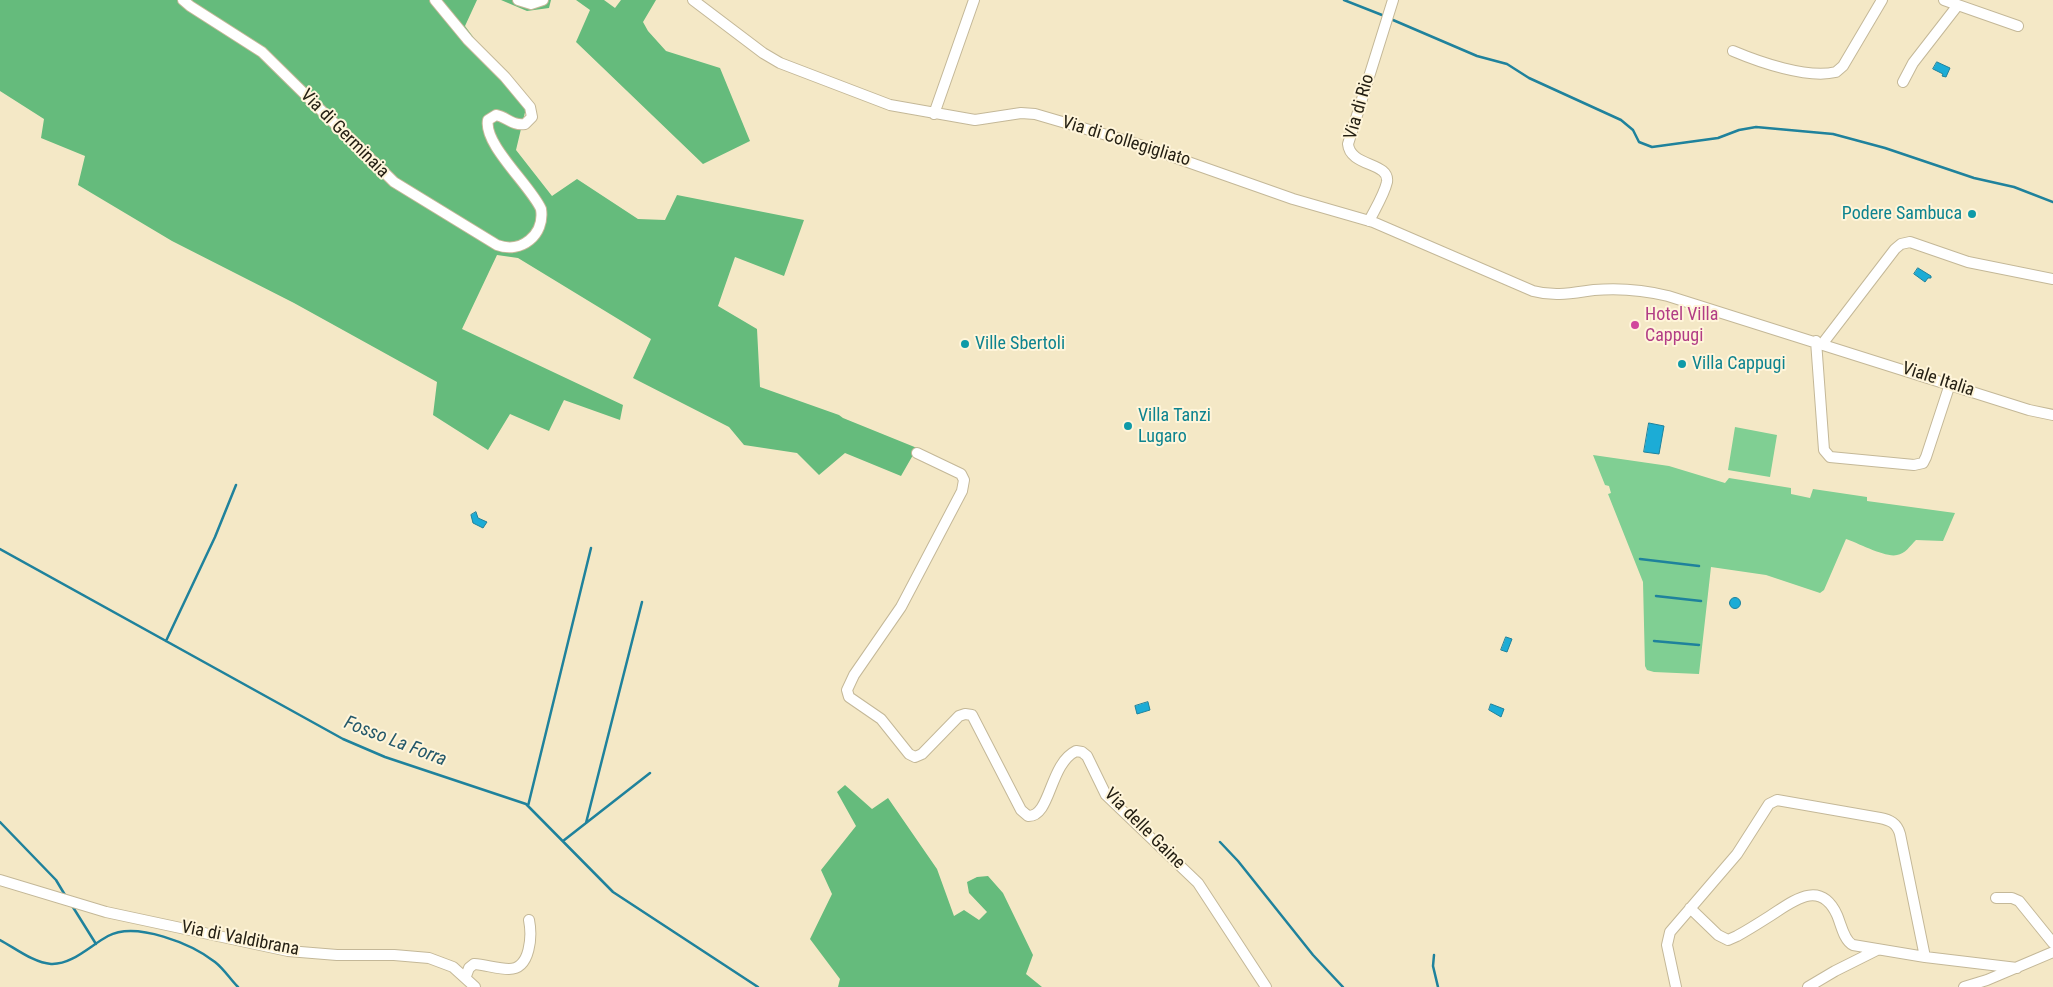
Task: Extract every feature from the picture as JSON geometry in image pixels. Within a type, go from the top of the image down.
[{"type":"street","name":"Via di Germinaia","points":[[183,0],[262,52],[394,182],[496,245],[517,248],[530,238],[538,228],[541,219],[540,209],[538,203],[500,152],[490,135],[487,125],[491,116],[496,115],[504,117],[515,125],[525,124],[532,117],[532,110],[505,77],[468,40],[435,0]]},
{"type":"street","points":[[518,0],[531,4],[543,0]]},
{"type":"street","name":"Via di Collegigliato","points":[[693,0],[763,53],[780,63],[890,105],[974,120],[1021,113],[1041,115],[1134,142],[1293,199],[1369,221],[1533,291],[1550,295],[1566,295]]},
{"type":"street","points":[[934,114],[974,0]]},
{"type":"street","name":"Via di Rio","points":[[1369,221],[1386,184],[1387,177],[1383,171],[1353,157],[1349,151],[1348,144],[1393,0]]},
{"type":"street","points":[[1733,51],[1762,62],[1786,68],[1815,73],[1836,72],[1842,66],[1882,0]]},
{"type":"street","points":[[1944,0],[2018,26]]},
{"type":"street","points":[[1903,82],[1913,63],[1958,5]]},
{"type":"street","points":[[1950,384],[1923,463],[1914,465],[1830,457],[1824,450],[1819,342],[1895,249],[1904,243],[1914,243],[1968,262],[2053,279]]},
{"type":"street","name":"Viale Italia","points":[[1566,295],[1602,290],[1657,293],[1819,342],[2029,410],[2053,415]]},
{"type":"street","name":"Via delle Gaine","points":[[917,453],[958,472],[964,480],[962,491],[901,607],[854,676],[847,694],[852,700],[875,714],[885,723],[909,754],[913,756],[919,756],[957,718],[970,714],[975,719],[1021,810],[1031,816],[1037,815],[1041,811],[1056,774],[1066,758],[1074,751],[1082,752],[1087,756],[1106,795],[1198,883],[1266,987]]},
{"type":"street","points":[[1676,987],[1667,942],[1673,927],[1737,854],[1766,807],[1774,801],[1781,800],[1890,820],[1899,830],[1926,957]]},
{"type":"street","name":"Via di Valdibrana","points":[[0,880],[106,912],[288,951],[336,955],[416,956],[444,962],[466,976],[475,987]]},
{"type":"street","points":[[1690,908],[1718,935],[1728,940],[1797,898],[1808,895],[1815,896],[1825,900],[1834,909],[1849,944],[1877,950],[2017,968]]},
{"type":"street","points":[[1996,898],[2008,898],[2018,901],[2053,942]]},
{"type":"street","points":[[466,976],[469,968],[474,964],[509,969],[516,967],[527,954],[529,920]]},
{"type":"street","points":[[1808,987],[1877,950]]},
{"type":"street","points":[[1967,987],[2053,952]]},
{"type":"green space","points":[[0,0],[477,0],[465,26],[526,108],[516,150],[552,196],[577,179],[638,219],[665,220],[677,195],[804,220],[784,276],[735,257],[718,306],[757,329],[760,387],[839,415],[917,448],[901,476],[845,453],[819,475],[797,453],[744,445],[729,427],[633,378],[651,339],[518,258],[497,255],[462,329],[623,405],[620,420],[564,400],[549,431],[510,414],[488,450],[433,415],[437,382],[294,303],[172,241],[78,185],[85,156],[41,138],[44,119],[0,91]]},
{"type":"green space","points":[[501,0],[551,0],[549,8],[527,11]]},
{"type":"green space","points":[[576,0],[604,0],[615,8],[621,0],[656,0],[643,22],[648,31],[666,51],[720,68],[750,141],[703,164],[576,42],[590,10]]},
{"type":"green space","points":[[1735,427],[1777,435],[1770,477],[1728,470]]},
{"type":"green space","points":[[1593,455],[1669,466],[1725,483],[1729,478],[1791,488],[1791,494],[1810,498],[1813,489],[1867,497],[1867,501],[1955,513],[1943,541],[1916,540],[1905,551],[1897,555],[1879,552],[1846,539],[1824,590],[1820,593],[1766,575],[1711,567],[1699,674],[1654,672],[1647,670],[1645,666],[1643,582],[1608,494],[1611,493],[1609,486],[1605,485]]},
{"type":"green space","points":[[845,785],[872,809],[888,798],[937,869],[954,916],[964,910],[979,920],[987,912],[969,893],[967,882],[977,877],[988,876],[1003,893],[1033,955],[1026,974],[1042,987],[838,987],[840,979],[810,939],[832,894],[821,870],[856,826],[837,792]]},
{"type":"water","points":[[1937,62],[1950,68],[1946,77],[1933,69]]},
{"type":"water","points":[[1918,268],[1931,276],[1931,278],[1928,278],[1925,282],[1914,274]]},
{"type":"water","points":[[1649,423],[1664,426],[1659,454],[1644,452]]},
{"type":"water","points":[[476,512],[478,518],[487,522],[483,528],[473,523],[471,515]]},
{"type":"water","points":[[1735,597],[1741,603],[1735,609],[1729,603]]},
{"type":"water","points":[[1506,637],[1512,639],[1507,652],[1501,650]]},
{"type":"water","points":[[1148,702],[1150,710],[1137,714],[1135,706]]},
{"type":"water","points":[[1491,704],[1504,709],[1501,717],[1489,710]]},
{"type":"waterway","points":[[1344,0],[1382,15]]},
{"type":"waterway","points":[[1393,20],[1477,56],[1507,64],[1529,78],[1621,120],[1633,130],[1639,142],[1652,147],[1718,138],[1739,130],[1756,127],[1833,134],[1885,148],[1974,178],[2014,187],[2053,202]]},
{"type":"waterway","points":[[166,641],[215,537],[236,485]]},
{"type":"waterway","points":[[528,806],[591,548]]},
{"type":"waterway","name":"Fosso La Forra","points":[[0,549],[343,739],[385,757],[526,804],[613,892],[758,987]]},
{"type":"waterway","points":[[1640,559],[1699,566]]},
{"type":"waterway","points":[[1656,596],[1701,601]]},
{"type":"waterway","points":[[586,823],[642,602]]},
{"type":"waterway","points":[[1654,641],[1699,645]]},
{"type":"waterway","points":[[563,841],[650,773]]},
{"type":"waterway","points":[[0,822],[56,880],[65,895]]},
{"type":"waterway","points":[[1220,842],[1238,861],[1313,955],[1343,987]]},
{"type":"waterway","points":[[71,904],[96,944]]},
{"type":"waterway","points":[[0,940],[31,958],[51,964],[74,958],[108,936],[120,932],[148,933],[178,942],[205,955],[218,965],[238,987]]},
{"type":"waterway","points":[[1434,955],[1433,966],[1438,987]]},
{"type":"place","name":"Podere Sambuca","points":[[1972,214]]},
{"type":"place","name":"Hotel Villa Cappugi","points":[[1635,325]]},
{"type":"place","name":"Ville Sbertoli","points":[[965,344]]},
{"type":"place","name":"Villa Cappugi","points":[[1682,364]]},
{"type":"place","name":"Villa Tanzi Lugaro","points":[[1128,426]]}]
